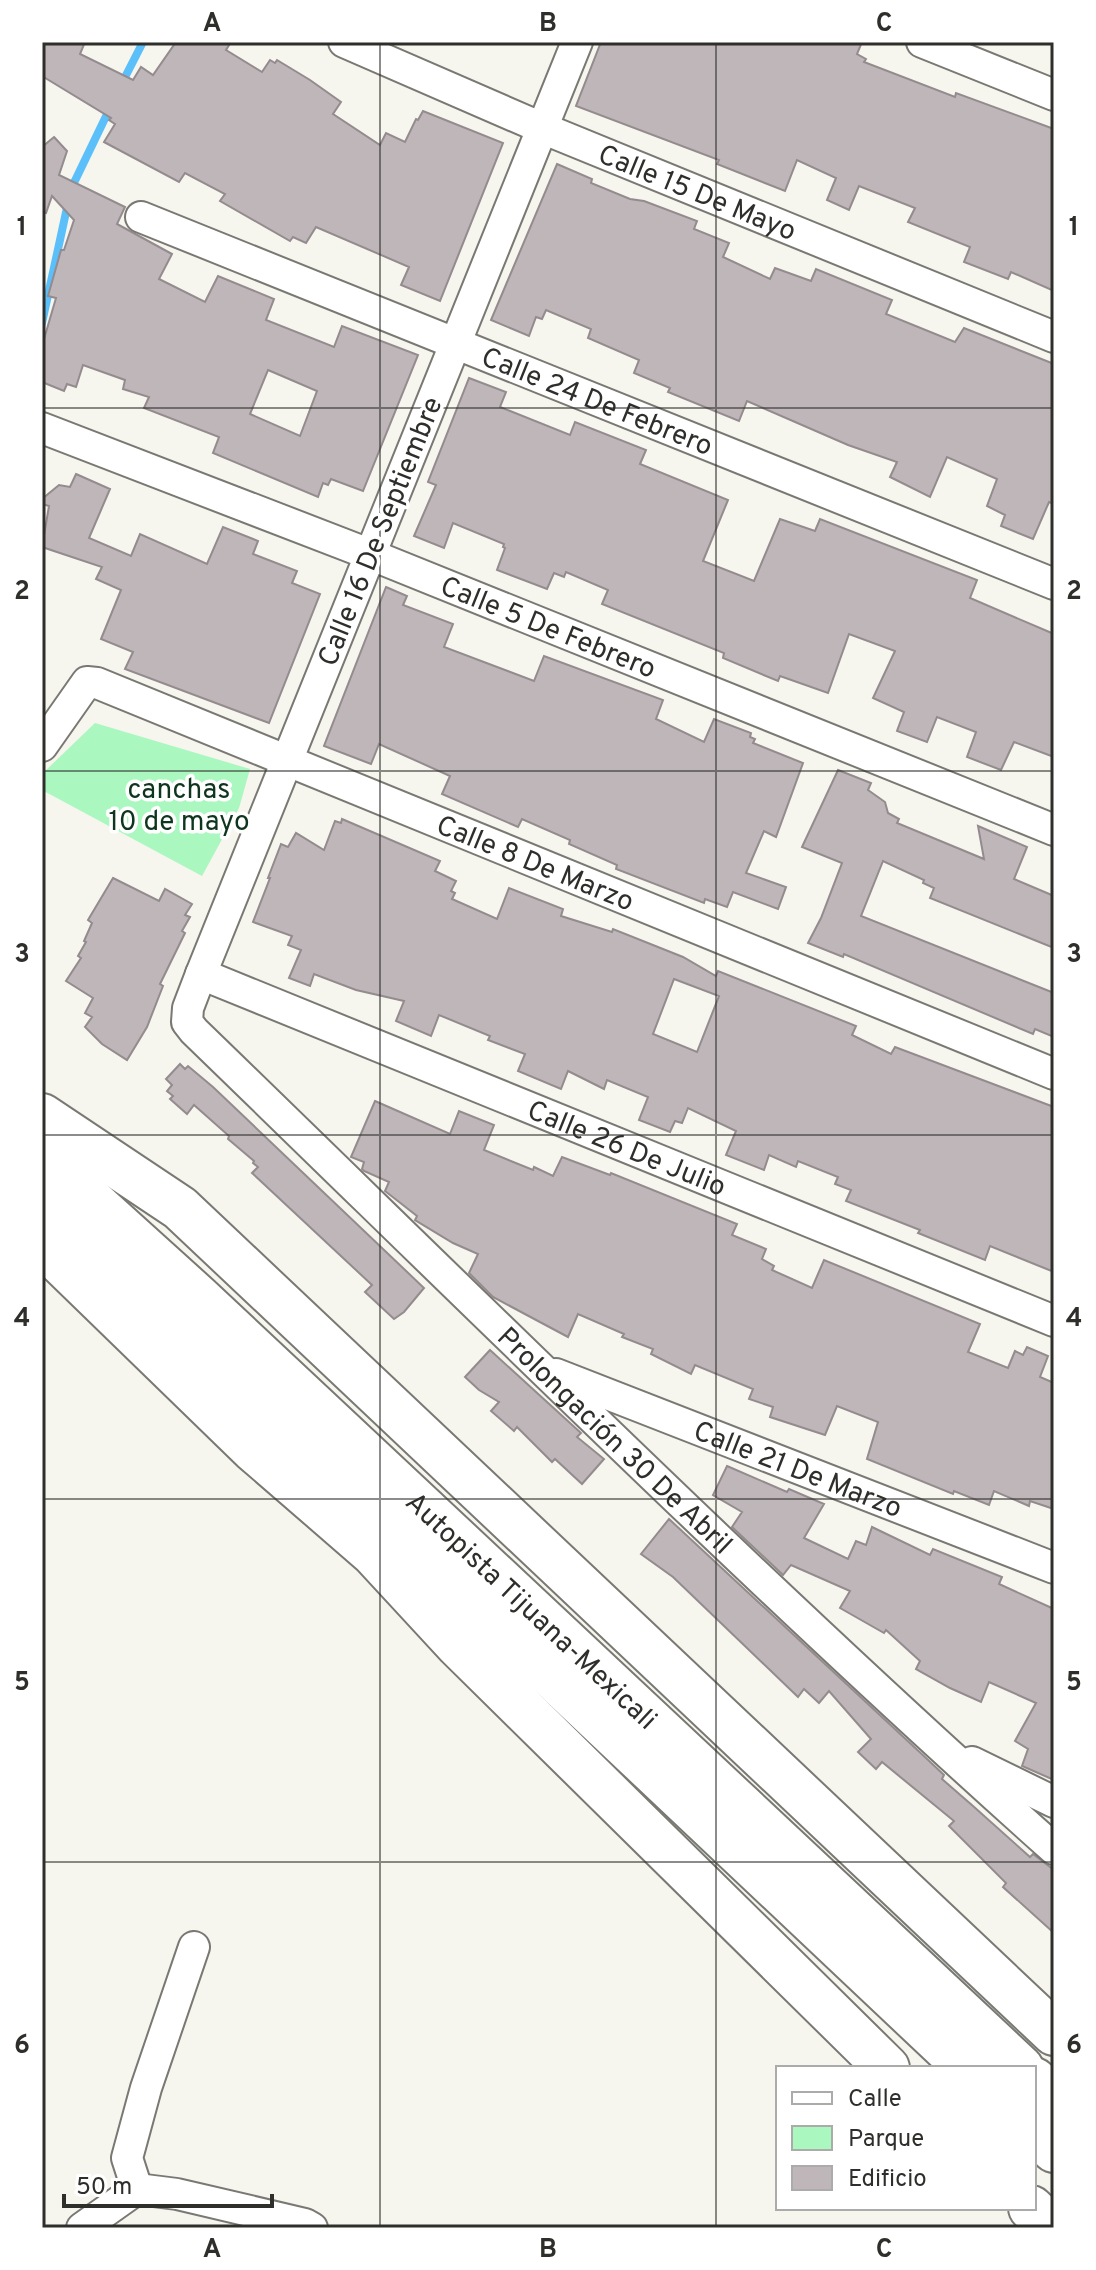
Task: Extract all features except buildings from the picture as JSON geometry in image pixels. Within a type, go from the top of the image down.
[{"type":"highway","points":[[42,1116],[180,1208],[1054,2033]]},
{"type":"highway","name":"Autopista Tijuana-Mexicali","points":[[42,1156],[199,1298],[1019,2066]]},
{"type":"highway","name":"Autopista Tijuana-Mexicali","points":[[42,1205],[110,1263],[279,1426],[384,1518],[965,2066]]},
{"type":"highway","points":[[42,1244],[253,1449],[373,1553],[458,1645],[885,2066]]},
{"type":"highway","points":[[1036,2082],[1054,2099]]},
{"type":"highway","points":[[1036,2133],[1054,2150]]},
{"type":"highway","points":[[1033,2210],[1052,2228]]},
{"type":"street","name":"Calle 15 De Mayo","points":[[344,42],[542,128],[1054,337]]},
{"type":"street","name":"Calle 16 De Septiembre","points":[[187,1022],[188,1008],[201,974],[577,42]]},
{"type":"street","points":[[922,42],[1054,95]]},
{"type":"street","name":"Calle 24 De Febrero","points":[[141,217],[1054,584]]},
{"type":"street","name":"Calle 5 De Febrero","points":[[42,428],[369,554],[1054,830]]},
{"type":"street","name":"Calle 8 De Marzo","points":[[42,746],[87,682],[97,683],[1054,1074]]},
{"type":"street","name":"Calle 26 De Julio","points":[[201,974],[1054,1321]]},
{"type":"street","name":"Prolongación 30 De Abril","points":[[187,1022],[542,1369],[938,1745],[1054,1849]]},
{"type":"street","name":"Calle 21 De Marzo","points":[[542,1369],[1054,1568]]},
{"type":"street","points":[[938,1745],[1054,1802]]},
{"type":"street","points":[[137,2189],[127,2158],[146,2088],[194,1947]]},
{"type":"street","points":[[82,2228],[137,2189],[177,2194],[312,2228]]},
{"type":"green space","name":"canchas 10 de mayo","points":[[95,723],[250,769],[239,808],[202,876],[42,790],[42,774]]},
{"type":"waterway","points":[[121,85],[143,42]]},
{"type":"waterway","points":[[71,189],[110,108]]},
{"type":"waterway","points":[[42,323],[68,203]]}]
